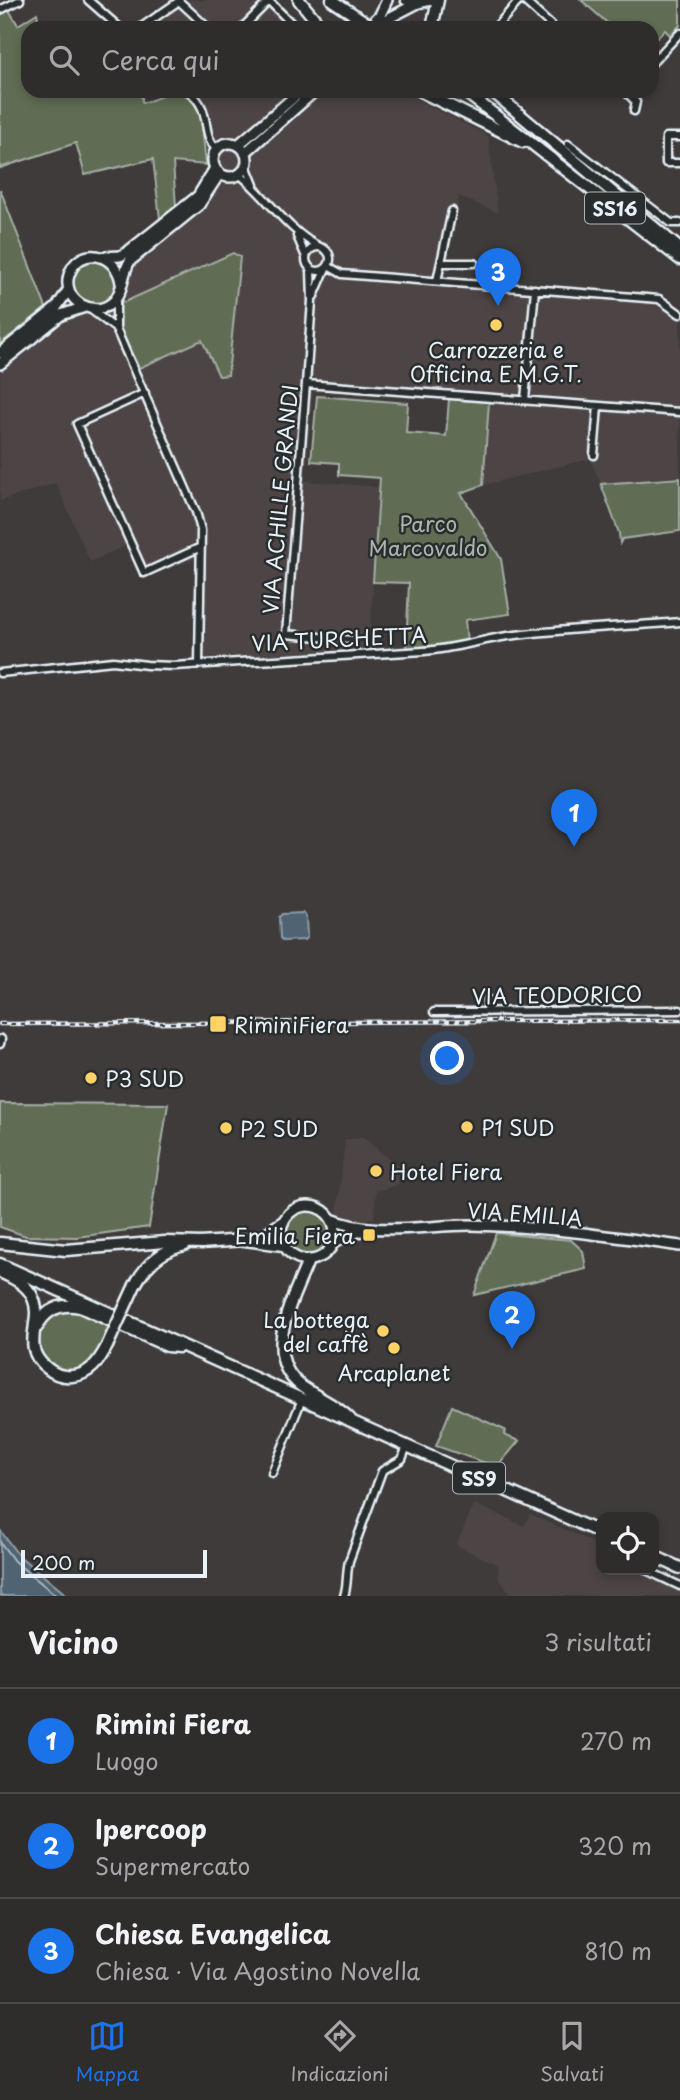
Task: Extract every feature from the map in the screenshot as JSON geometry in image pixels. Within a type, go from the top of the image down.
[{"type":"main road","points":[[299,0],[316,21]]},
{"type":"main road","points":[[332,0],[360,21]]},
{"type":"main road","points":[[434,21],[439,0]]},
{"type":"main road","points":[[434,98],[550,158]]},
{"type":"main road","name":"SS16","points":[[473,98],[680,258]]},
{"type":"main road","points":[[500,98],[680,249]]},
{"type":"main road","points":[[0,1272],[18,1280],[35,1300],[32,1341],[38,1359],[55,1374],[79,1375],[90,1370],[100,1359],[141,1274],[159,1255],[176,1247],[245,1240],[264,1235],[283,1222]]},
{"type":"main road","points":[[245,1240],[283,1245]]},
{"type":"main road","points":[[0,1243],[66,1250],[164,1242],[203,1243]]},
{"type":"main road","points":[[308,1261],[281,1338],[284,1363],[300,1385],[342,1410],[353,1422]]},
{"type":"main road","name":"SS9","points":[[0,1264],[596,1531]]},
{"type":"main road","points":[[33,1333],[41,1318],[50,1310],[71,1305],[167,1346],[190,1348]]},
{"type":"main road","points":[[659,1558],[680,1568]]},
{"type":"street","points":[[0,10],[20,0]]},
{"type":"street","points":[[88,0],[112,21]]},
{"type":"street","points":[[248,21],[268,0],[289,21]]},
{"type":"street","points":[[369,21],[380,15],[387,0]]},
{"type":"street","points":[[406,0],[418,3]]},
{"type":"street","points":[[386,21],[418,3],[431,0]]},
{"type":"street","points":[[502,21],[522,0],[546,21]]},
{"type":"street","points":[[151,21],[179,1],[200,21]]},
{"type":"street","points":[[659,56],[680,33]]},
{"type":"street","points":[[196,98],[205,111],[209,142],[217,150]]},
{"type":"street","points":[[238,145],[293,98]]},
{"type":"street","points":[[246,153],[307,98]]},
{"type":"street","points":[[632,98],[636,102],[634,111]]},
{"type":"street","points":[[680,137],[666,137],[666,163],[680,163]]},
{"type":"street","points":[[227,144],[238,145],[246,153],[246,165],[239,174],[230,177],[218,170],[214,158],[217,150],[227,144]]},
{"type":"street","points":[[568,144],[671,223],[680,223]]},
{"type":"street","name":"VIA ACHILLE GRANDI","points":[[246,165],[255,187]]},
{"type":"street","points":[[116,329],[78,303],[69,289],[68,281],[74,266],[87,257],[120,256],[126,253],[198,196],[218,170]]},
{"type":"street","points":[[199,664],[201,530],[196,512],[116,329],[116,299],[124,270],[130,261],[199,205],[218,170]]},
{"type":"street","name":"VIA ACHILLE GRANDI","points":[[239,174],[255,187],[297,234],[320,247]]},
{"type":"street","points":[[437,282],[452,211]]},
{"type":"street","name":"VIA ACHILLE GRANDI","points":[[297,234],[311,269],[312,301],[286,634],[352,640]]},
{"type":"street","points":[[306,257],[312,248],[320,247],[328,253],[330,260],[327,267],[317,271],[311,269]]},
{"type":"street","points":[[103,257],[116,267],[121,283]]},
{"type":"street","points":[[441,263],[474,263]]},
{"type":"street","points":[[327,267],[342,274],[659,299],[680,314]]},
{"type":"street","name":"VIA ACHILLE GRANDI","points":[[312,301],[327,267]]},
{"type":"street","points":[[0,353],[56,308],[69,289]]},
{"type":"street","points":[[525,400],[535,289]]},
{"type":"street","points":[[0,364],[61,315],[87,308],[104,307],[116,299]]},
{"type":"street","points":[[306,383],[680,412]]},
{"type":"street","points":[[145,393],[77,424],[144,573],[201,547]]},
{"type":"street","points":[[594,455],[598,406]]},
{"type":"street","name":"VIA TURCHETTA","points":[[0,673],[113,661],[147,665],[199,664],[452,649],[520,635],[680,622]]},
{"type":"street","points":[[487,999],[488,1012]]},
{"type":"street","name":"VIA TEODORICO","points":[[434,1012],[680,1010]]},
{"type":"street","points":[[303,1206],[317,1207],[331,1219],[334,1243],[324,1256],[308,1261],[292,1255],[283,1245],[283,1222],[288,1214],[303,1206]]},
{"type":"street","name":"VIA EMILIA","points":[[331,1219],[367,1229],[471,1225],[552,1229],[680,1246]]},
{"type":"street","name":"VIA EMILIA","points":[[334,1243],[367,1229]]},
{"type":"street","points":[[272,1473],[302,1399]]},
{"type":"street","points":[[344,1596],[349,1561],[382,1471],[402,1459],[407,1446]]},
{"type":"street","points":[[657,1575],[680,1586]]},
{"type":"shaded area","points":[[171,0],[276,0],[299,21],[145,21]]},
{"type":"shaded area","points":[[197,98],[414,98],[488,136],[498,213],[459,196],[444,281],[663,301],[680,314],[680,476],[601,484],[590,459],[483,485],[489,402],[313,390],[305,481],[380,487],[369,649],[200,658],[202,557],[144,577],[131,543],[90,562],[56,483],[0,501],[0,357],[159,231],[210,187],[203,104]]},
{"type":"shaded area","points":[[364,1138],[398,1166],[399,1184],[376,1191],[374,1218],[351,1221],[337,1214],[345,1139]]},
{"type":"shaded area","points":[[474,1504],[524,1526],[530,1514],[596,1544],[596,1575],[643,1575],[680,1591],[680,1596],[513,1596],[499,1579],[498,1565],[456,1545]]},
{"type":"green space","points":[[581,0],[680,0],[680,25],[670,35],[665,30],[659,36],[659,21],[605,21]]},
{"type":"green space","points":[[9,10],[18,25],[21,23],[21,98],[142,98],[142,102],[157,98],[188,98],[197,106],[201,115],[206,165],[173,162],[176,207],[160,219],[153,159],[85,175],[76,143],[0,168],[0,12]]},
{"type":"green space","points":[[37,13],[39,21],[24,21]]},
{"type":"green space","points":[[0,189],[46,308],[0,344]]},
{"type":"green space","points":[[233,253],[240,257],[228,375],[219,376],[202,340],[139,368],[120,327],[119,311],[122,303]]},
{"type":"green space","points":[[94,262],[109,268],[115,283],[109,298],[94,304],[79,298],[73,283],[79,268]]},
{"type":"green space","name":"Parco Marcovaldo","points":[[317,396],[408,403],[406,433],[446,436],[449,399],[489,402],[483,485],[461,493],[501,559],[510,614],[465,620],[467,643],[406,648],[409,583],[373,582],[380,478],[339,475],[339,463],[311,461]]},
{"type":"green space","points":[[680,478],[680,531],[622,539],[620,543],[619,533],[601,484]]},
{"type":"green space","points":[[0,1103],[168,1104],[149,1227],[77,1237],[26,1236],[0,1227]]},
{"type":"green space","points":[[308,1210],[324,1217],[331,1233],[324,1249],[308,1256],[292,1249],[285,1233],[292,1217]]},
{"type":"green space","points":[[496,1233],[571,1240],[583,1251],[586,1269],[474,1295]]},
{"type":"green space","points":[[76,1309],[111,1325],[99,1350],[89,1363],[78,1369],[56,1368],[40,1355],[36,1345],[37,1335],[52,1314]]},
{"type":"green space","points":[[452,1406],[505,1430],[504,1435],[519,1441],[497,1467],[436,1446]]},
{"type":"water","points":[[303,913],[306,916],[307,937],[304,940],[283,941],[280,938],[279,917],[282,914]]},
{"type":"water","points":[[0,1530],[18,1555],[68,1596],[0,1596]]},
{"type":"railway","points":[[0,1024],[680,1020]]},
{"type":"place","name":"Chiesa Evangelica","points":[[498,306]]},
{"type":"place","name":"Carrozzeria e Officina E.M.G.T.","points":[[496,325]]},
{"type":"place","name":"Rimini Fiera","points":[[574,847]]},
{"type":"place","name":"RiminiFiera","points":[[218,1024]]},
{"type":"place","name":"P3 SUD","points":[[91,1078]]},
{"type":"place","name":"P1 SUD","points":[[467,1127]]},
{"type":"place","name":"P2 SUD","points":[[226,1128]]},
{"type":"place","name":"Hotel Fiera","points":[[376,1171]]},
{"type":"place","name":"Emilia Fiera","points":[[369,1235]]},
{"type":"place","name":"La bottega del caffè","points":[[383,1331]]},
{"type":"place","name":"Arcaplanet","points":[[394,1348]]},
{"type":"place","name":"Ipercoop","points":[[512,1349]]}]
